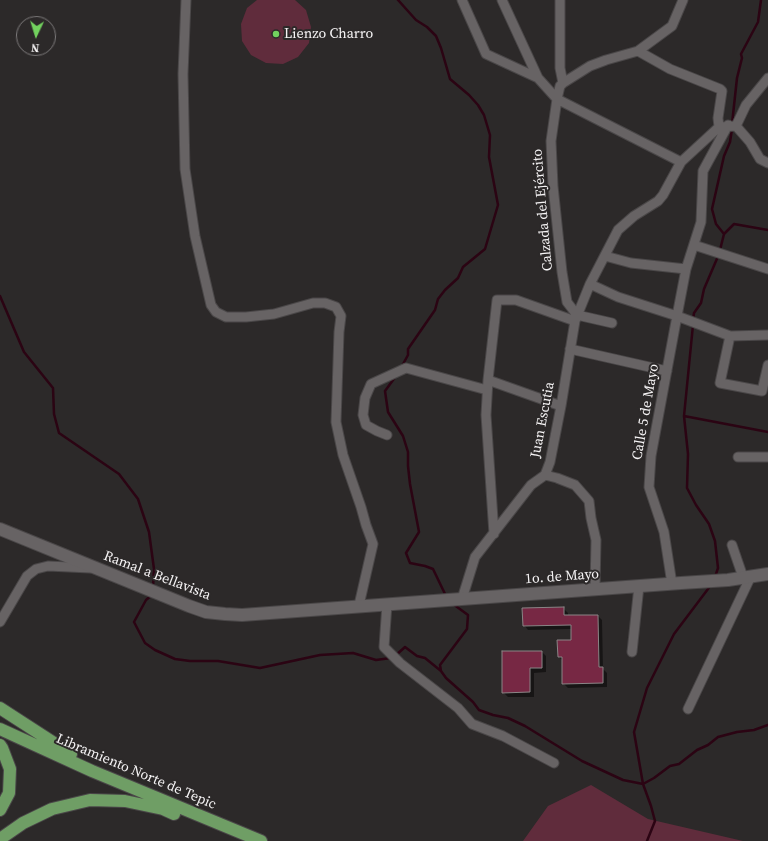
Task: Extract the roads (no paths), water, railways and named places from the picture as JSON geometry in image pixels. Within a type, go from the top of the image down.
[{"type":"highway","points":[[0,708],[68,753],[152,790],[158,799]]},
{"type":"highway","name":"Libramiento Norte de Tepic","points":[[0,729],[92,771],[262,841]]},
{"type":"highway","points":[[0,745],[10,769],[9,794],[0,810]]},
{"type":"highway","points":[[0,839],[23,823],[52,809],[90,800],[104,800],[125,801],[163,809],[241,841]]},
{"type":"street","points":[[186,0],[183,74],[184,169],[195,236],[211,305],[216,312],[226,317],[246,318],[274,314],[313,303],[325,302],[336,307],[341,316],[339,332],[336,422],[343,455],[373,544],[359,605]]},
{"type":"street","points":[[462,0],[486,54],[538,78]]},
{"type":"street","points":[[502,0],[538,78],[556,99],[681,162]]},
{"type":"street","points":[[560,0],[560,68],[563,82],[590,66],[638,51],[672,26],[683,0]]},
{"type":"street","points":[[638,51],[670,69],[720,89],[722,91],[718,118],[750,142],[760,159],[768,163]]},
{"type":"street","name":"Calle 5 de Mayo","points":[[676,584],[664,532],[650,487],[651,456],[676,316],[686,269],[701,222],[703,172],[728,126],[768,78]]},
{"type":"street","name":"Calzada del Ejército","points":[[563,82],[560,86],[556,99],[551,141],[553,186],[562,272],[568,302],[576,318]]},
{"type":"street","name":"Juan Escutia","points":[[462,599],[476,557],[530,485],[545,475],[550,462],[576,318],[590,284],[618,230],[634,216],[658,201],[663,195],[681,162],[728,126]]},
{"type":"street","points":[[694,245],[768,269]]},
{"type":"street","points":[[605,256],[631,263],[686,269]]},
{"type":"street","points":[[590,284],[618,297],[730,336],[768,335]]},
{"type":"street","points":[[494,534],[486,415],[487,390],[497,300],[516,300],[576,318],[612,323]]},
{"type":"street","points":[[730,336],[720,383],[762,391],[768,366]]},
{"type":"street","points":[[570,349],[667,371]]},
{"type":"street","points":[[387,435],[366,425],[363,415],[365,398],[371,384],[406,368],[487,390]]},
{"type":"street","points":[[488,380],[561,406]]},
{"type":"street","points":[[738,457],[768,457]]},
{"type":"street","points":[[545,475],[575,485],[589,501],[596,540],[595,590]]},
{"type":"street","name":"Ramal a Bellavista","points":[[0,529],[162,596],[206,612],[242,615],[359,605]]},
{"type":"street","points":[[688,709],[747,577],[732,545]]},
{"type":"street","points":[[0,622],[27,576],[36,569],[48,566],[96,568]]},
{"type":"street","name":"1o. de Mayo","points":[[359,605],[676,584],[768,574]]},
{"type":"street","points":[[632,652],[639,586]]},
{"type":"street","points":[[387,604],[384,647],[400,663],[458,708],[472,724],[504,736],[554,763]]},
{"type":"waterway","points":[[398,0],[416,20],[427,27],[436,36],[450,79],[469,95],[484,115],[490,135],[489,157],[498,205],[485,249],[463,267],[458,278],[438,299],[435,310],[408,349],[408,355],[402,366]]},
{"type":"waterway","points":[[732,124],[737,78],[742,58],[741,54],[758,22],[761,0]]},
{"type":"waterway","points":[[693,320],[694,313],[701,303],[704,289],[719,254],[724,234],[716,224],[712,209],[724,156],[730,142],[732,129]]},
{"type":"waterway","points":[[724,234],[734,224],[768,230]]},
{"type":"waterway","points":[[0,296],[24,352],[53,388],[54,414],[59,433],[119,474],[138,499],[149,532],[154,569],[153,588]]},
{"type":"waterway","points":[[693,325],[684,416],[688,454],[687,488],[709,524],[715,541],[718,568],[715,577]]},
{"type":"waterway","points":[[396,376],[385,391],[388,412],[403,436],[408,452],[410,484],[419,532],[406,553],[410,563],[433,569],[446,596]]},
{"type":"waterway","points":[[684,416],[768,432]]},
{"type":"waterway","points":[[647,841],[655,821],[643,784],[634,732],[647,688],[674,634],[711,585]]},
{"type":"waterway","points":[[152,595],[146,600],[134,622],[145,643],[155,650],[175,659],[190,661],[218,661],[260,668],[320,655],[353,653],[376,660],[391,658]]},
{"type":"waterway","points":[[453,604],[468,615],[467,629],[440,665],[441,671],[446,678],[473,702],[479,710],[508,718],[525,726],[582,761],[623,780],[643,784],[670,766],[679,764],[697,750],[708,745],[718,737],[737,732],[754,730],[768,725]]},
{"type":"waterway","points":[[395,656],[405,647],[417,656],[425,658],[441,671]]},
{"type":"place","name":"Lienzo Charro","points":[[276,34]]}]
